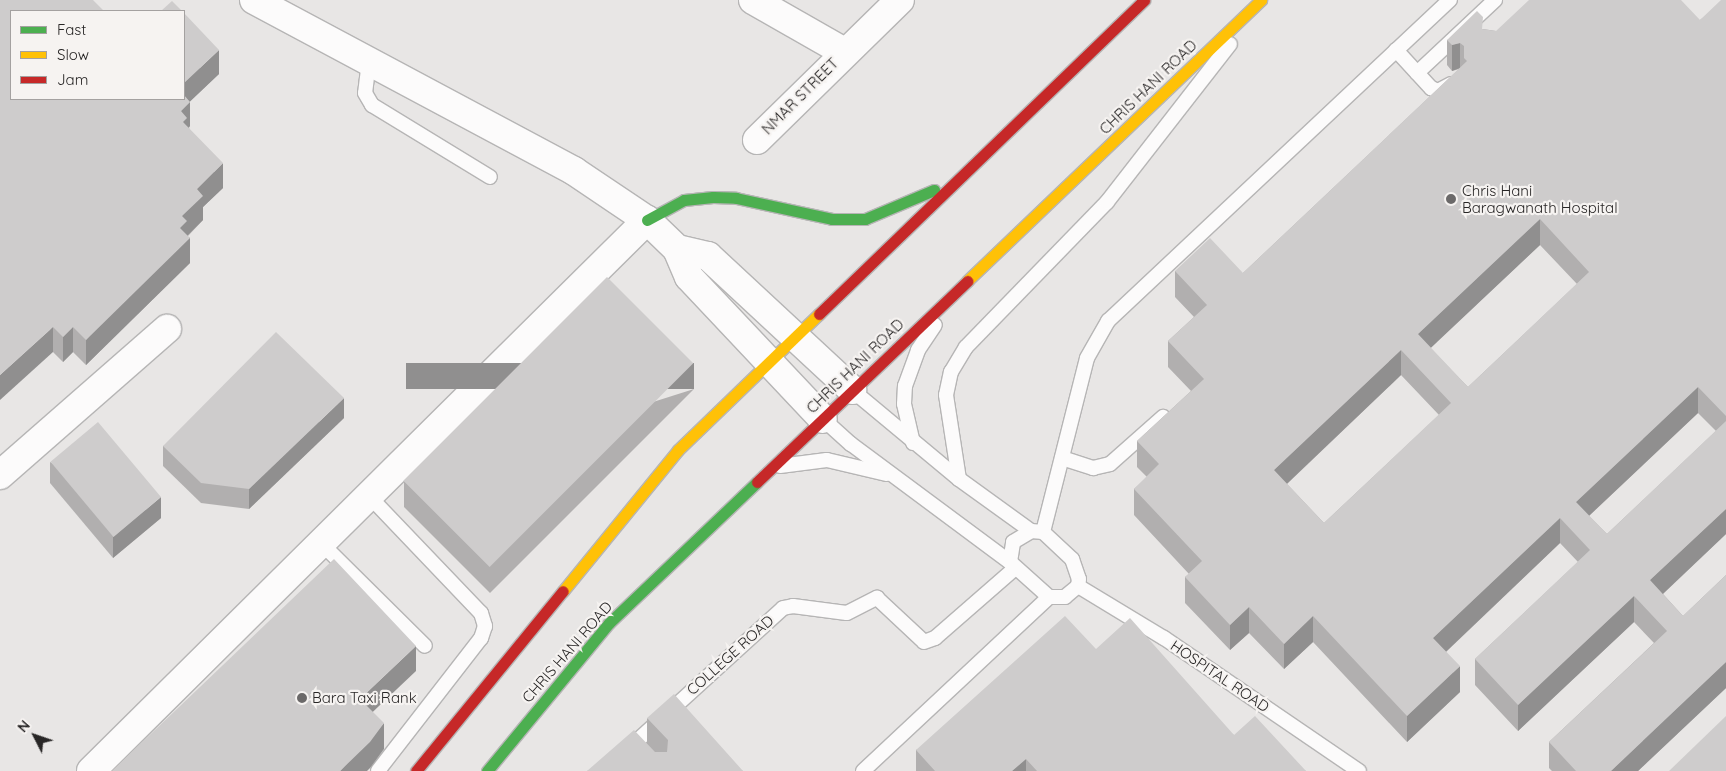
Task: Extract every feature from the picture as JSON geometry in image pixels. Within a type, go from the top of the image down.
[{"type":"main road","points":[[416,771],[678,450],[954,180],[1144,0]]},
{"type":"main road","name":"CHRIS HANI ROAD","points":[[488,771],[609,624],[768,469],[823,419],[960,286],[1262,0]]},
{"type":"main road","points":[[647,220],[684,200],[713,197],[736,198],[832,219],[865,219],[881,215],[954,180]]},
{"type":"street","points":[[254,0],[574,171],[647,220],[678,249],[689,277],[823,419]]},
{"type":"street","name":"NMAR STREET","points":[[753,0],[844,52]]},
{"type":"street","name":"NMAR STREET","points":[[756,140],[844,52],[900,0]]},
{"type":"street","points":[[91,771],[647,220]]},
{"type":"street","points":[[678,249],[708,256],[852,390]]},
{"type":"street","points":[[0,475],[167,328]]},
{"type":"lane","points":[[959,479],[946,396],[951,372],[966,347],[1113,195],[1262,0]]},
{"type":"lane","points":[[1012,566],[1013,542],[1037,532],[1062,458],[1087,358],[1108,321],[1450,0]]},
{"type":"lane","points":[[1416,72],[1495,0]]},
{"type":"lane","points":[[1396,50],[1416,72],[1438,91],[1447,88],[1458,77]]},
{"type":"lane","points":[[369,61],[364,93],[372,105],[490,177]]},
{"type":"lane","points":[[913,443],[904,404],[910,367],[960,286]]},
{"type":"lane","points":[[823,419],[851,444],[901,479],[1049,597],[1065,597],[1078,586],[1079,572],[1072,559],[1037,532],[959,479],[913,443],[852,390]]},
{"type":"lane","points":[[1062,458],[1093,468],[1110,464],[1163,417]]},
{"type":"lane","points":[[768,469],[797,461],[827,460],[857,464],[901,479]]},
{"type":"lane","points":[[369,496],[481,613],[485,626],[481,638],[378,771]]},
{"type":"lane","points":[[321,543],[425,646]]},
{"type":"lane","name":"COLLEGE ROAD","points":[[604,771],[783,608],[793,606],[847,613],[877,598],[924,642],[935,638],[1012,566]]},
{"type":"lane","name":"HOSPITAL ROAD","points":[[1078,586],[1164,638],[1359,771]]},
{"type":"lane","points":[[863,771],[1049,597]]},
{"type":"lane","points":[[634,743],[647,757]]},
{"type":"building","points":[[0,0],[93,0],[103,10],[10,10],[10,100],[185,100],[185,96],[190,102],[181,111],[187,118],[183,122],[223,163],[197,189],[203,196],[182,216],[187,221],[180,228],[190,238],[86,340],[73,327],[63,337],[53,327],[0,375]]},
{"type":"building","points":[[1529,0],[1681,0],[1700,20],[1721,0],[1726,0],[1726,416],[1698,387],[1576,502],[1607,534],[1726,421],[1726,509],[1650,580],[1683,616],[1726,575],[1726,662],[1611,771],[1576,771],[1549,742],[1667,631],[1634,596],[1518,705],[1475,659],[1590,550],[1560,518],[1433,638],[1460,666],[1407,716],[1313,616],[1284,644],[1249,607],[1230,625],[1185,577],[1202,561],[1134,489],[1159,464],[1137,441],[1204,379],[1168,341],[1207,305],[1175,271],[1210,238],[1243,273],[1467,61],[1464,58],[1464,46],[1460,43],[1452,45],[1447,40],[1477,11],[1483,17],[1482,29],[1496,31]],"holes":[[[1540,219],[1589,272],[1468,387],[1418,334]],[[1401,350],[1451,403],[1324,523],[1274,470]]]},
{"type":"building","points":[[172,1],[181,10],[162,10]]},
{"type":"building","points":[[185,14],[219,50],[185,82]]},
{"type":"building","points":[[607,277],[693,363],[490,567],[403,481]]},
{"type":"building","points":[[276,332],[344,398],[249,489],[201,483],[163,446]]},
{"type":"building","points":[[98,422],[161,497],[113,537],[51,462]]},
{"type":"building","name":"Bara Taxi Rank","points":[[334,559],[416,646],[360,699],[384,723],[370,742],[340,771],[112,771]]},
{"type":"building","points":[[1065,616],[1096,649],[1130,618],[1234,735],[1255,716],[1306,771],[1037,771],[1026,759],[1012,771],[935,771],[916,750]]},
{"type":"building","points":[[674,694],[743,771],[587,771],[634,730],[655,752],[667,752],[668,740],[647,718]]},
{"type":"building","points":[[1726,716],[1726,771],[1669,771]]},
{"type":"traffic: fast","points":[[647,220],[684,200],[713,197],[736,198],[832,219],[865,219],[934,190]]},
{"type":"traffic: fast","points":[[487,771],[609,623],[757,482]]},
{"type":"traffic: slow","points":[[967,281],[1261,0]]},
{"type":"traffic: slow","points":[[563,591],[678,450],[819,314]]},
{"type":"traffic: jam","points":[[819,314],[1144,0]]},
{"type":"traffic: jam","points":[[757,482],[967,281]]},
{"type":"traffic: jam","points":[[416,771],[563,591]]},
{"type":"place","name":"Chris Hani Baragwanath Hospital","points":[[1451,199]]},
{"type":"place","name":"Bara Taxi Rank","points":[[302,698]]}]
